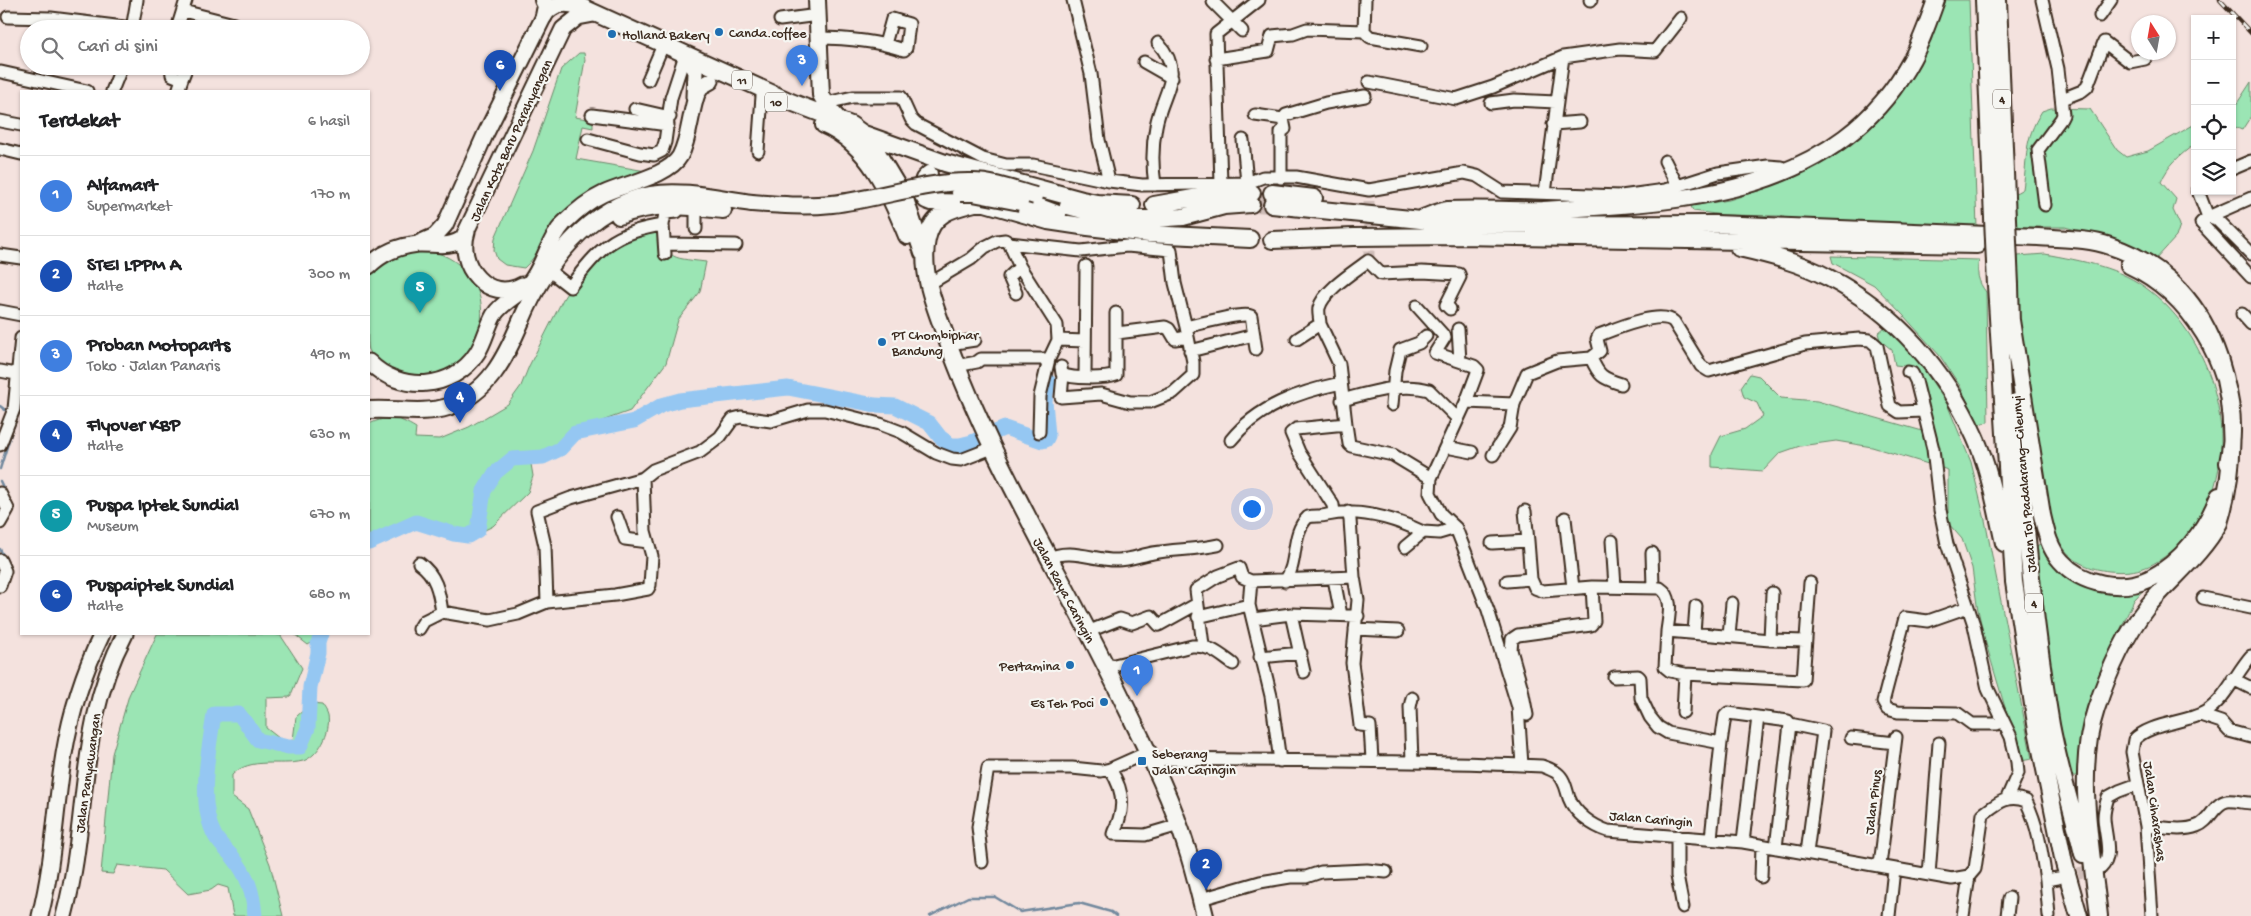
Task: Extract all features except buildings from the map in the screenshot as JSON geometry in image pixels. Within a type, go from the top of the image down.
[{"type":"highway","points":[[1414,220],[1446,210],[1511,211],[1603,206],[1704,196],[1758,183],[1791,170],[1833,146],[1855,130],[1875,110],[1911,62],[1936,0]]},
{"type":"highway","name":"4","points":[[1984,0],[1999,197],[2003,285]]},
{"type":"highway","name":"4","points":[[1998,0],[1999,197]]},
{"type":"highway","name":"11","points":[[580,7],[800,106],[839,120],[862,133]]},
{"type":"highway","points":[[817,8],[824,99],[839,120]]},
{"type":"highway","name":"10","points":[[711,81],[724,81],[839,131],[857,147],[890,184]]},
{"type":"highway","name":"10","points":[[800,106],[815,104],[824,99]]},
{"type":"highway","points":[[862,133],[945,163],[989,168],[1082,200],[1132,205]]},
{"type":"highway","name":"10","points":[[862,133],[878,154],[908,224],[956,366]]},
{"type":"highway","points":[[890,184],[929,174],[989,168]]},
{"type":"highway","points":[[929,174],[922,182],[920,191],[926,200],[938,203],[979,202],[1048,221],[1157,235],[1250,239]]},
{"type":"highway","points":[[370,410],[419,412],[434,410],[458,402],[482,388],[498,370],[526,309],[543,278],[580,232],[595,219],[631,200],[667,194],[793,217],[834,215],[952,193],[973,193],[1034,200],[1117,219],[1183,217],[1224,206],[1250,193]]},
{"type":"highway","points":[[1154,205],[1216,194],[1250,193]]},
{"type":"highway","points":[[1272,199],[1325,199],[1349,205],[1378,217],[1470,225],[1715,224],[2038,237],[2086,241],[2109,246],[2144,261],[2163,273],[2185,291],[2199,306],[2218,336],[2231,362],[2242,408],[2244,438],[2236,477],[2220,522],[2207,542],[2148,606],[2134,625],[2113,663],[2095,712],[2086,760],[2087,796],[2098,916]]},
{"type":"highway","points":[[1034,200],[1088,227]]},
{"type":"highway","points":[[908,224],[951,209],[979,202]]},
{"type":"highway","points":[[370,416],[432,417],[456,411],[475,402],[498,382],[507,370],[541,298],[556,276],[588,237],[617,217],[634,210],[672,205],[752,208]]},
{"type":"highway","points":[[926,275],[926,240],[933,222],[940,215],[951,209]]},
{"type":"highway","points":[[1272,240],[1459,236],[2052,247],[2088,250],[2131,266],[2174,296],[2190,313],[2218,360],[2229,396],[2232,432],[2225,477],[2213,510],[2202,531],[2188,548],[2166,569],[2148,579],[2116,585],[2088,580],[2075,574],[2060,560],[2049,542],[2042,515],[2010,314]]},
{"type":"highway","points":[[1716,242],[1784,260],[1828,277],[1888,317],[1931,363],[1976,438],[1988,474],[2014,582]]},
{"type":"highway","name":"Jalan Tol Padalarang–Cileunyi","points":[[2003,285],[2010,314],[2021,486],[2035,616],[2052,727],[2098,916]]},
{"type":"highway","name":"Jalan Tol Padalarang–Cileunyi","points":[[2003,285],[2014,582],[2037,730],[2064,863],[2078,916]]},
{"type":"highway","name":"Jalan Raya Caringin","points":[[956,366],[991,446],[1048,559],[1106,667],[1150,758],[1179,825],[1205,916]]},
{"type":"main road","points":[[543,8],[567,4],[580,7]]},
{"type":"main road","name":"Jalan Kota Baru Parahyangan","points":[[415,244],[454,244],[463,238],[563,29],[578,17],[580,7]]},
{"type":"main road","name":"Jalan Kota Baru Parahyangan","points":[[370,265],[387,253],[432,238],[445,225],[543,8]]},
{"type":"main road","points":[[685,55],[692,64],[696,76],[690,123]]},
{"type":"main road","points":[[375,374],[419,384],[447,379],[461,370],[482,345],[497,310],[527,286],[558,231],[581,208],[603,194],[652,175],[674,163],[683,150],[698,91],[704,84],[711,81]]},
{"type":"main road","points":[[467,231],[464,247],[466,260],[480,280],[493,290],[503,291],[519,287],[532,277],[541,263]]},
{"type":"main road","name":"Jalan Panyawangan","points":[[40,916],[53,858],[64,754],[78,694],[102,635]]},
{"type":"main road","name":"Jalan Panyawangan","points":[[64,916],[74,869],[86,758],[98,701],[112,658],[124,635]]},
{"type":"main road","points":[[78,694],[98,701]]},
{"type":"street","points":[[133,20],[137,0]]},
{"type":"street","points":[[1073,0],[1091,74],[1099,140],[1109,181]]},
{"type":"street","points":[[1221,183],[1216,34],[1259,0]]},
{"type":"street","points":[[1364,32],[1365,0]]},
{"type":"street","points":[[2042,0],[2054,48],[2062,98],[2062,119],[2038,150],[2045,205]]},
{"type":"street","points":[[2100,16],[2110,0]]},
{"type":"street","points":[[1213,2],[1230,22],[1242,31]]},
{"type":"street","points":[[180,20],[185,6],[223,20]]},
{"type":"street","points":[[780,20],[817,8]]},
{"type":"street","points":[[8,17],[67,20]]},
{"type":"street","points":[[1369,82],[1460,99],[1562,57],[1620,49],[1655,52],[1681,18]]},
{"type":"street","points":[[818,38],[886,39],[908,36],[910,24],[894,19],[891,21],[886,39]]},
{"type":"street","points":[[1216,59],[1268,51],[1272,36],[1293,34],[1307,29],[1364,32],[1370,37],[1421,46]]},
{"type":"street","points":[[2062,98],[2082,91],[2087,86],[2104,42],[2130,62],[2140,60]]},
{"type":"street","points":[[1155,185],[1152,150],[1156,124],[1172,78],[1172,65],[1165,50],[1158,43]]},
{"type":"street","points":[[648,80],[663,45]]},
{"type":"street","points":[[588,139],[621,149],[654,155],[664,148],[671,98],[685,55]]},
{"type":"street","points":[[1545,193],[1562,57]]},
{"type":"street","points":[[1144,62],[1172,78]]},
{"type":"street","points":[[1,72],[82,90]]},
{"type":"street","points":[[112,90],[118,75]]},
{"type":"street","points":[[172,75],[182,79]]},
{"type":"street","points":[[178,90],[184,75]]},
{"type":"street","points":[[758,151],[762,96]]},
{"type":"street","points":[[1283,119],[1286,115],[1326,103],[1366,96]]},
{"type":"street","points":[[824,99],[901,97],[911,119],[916,124],[989,168],[1006,165],[1033,165],[1109,181],[1155,185],[1221,183],[1250,193]]},
{"type":"street","points":[[1491,104],[1514,100],[1556,102]]},
{"type":"street","points":[[635,109],[669,121]]},
{"type":"street","points":[[592,115],[669,121]]},
{"type":"street","points":[[1255,115],[1283,119]]},
{"type":"street","points":[[1281,178],[1281,132],[1285,129],[1283,119]]},
{"type":"street","points":[[0,121],[20,125]]},
{"type":"street","points":[[1553,124],[1580,122]]},
{"type":"street","points":[[1243,140],[1250,193]]},
{"type":"street","points":[[0,149],[20,154]]},
{"type":"street","points":[[2236,168],[2251,161]]},
{"type":"street","points":[[1665,162],[1678,187]]},
{"type":"street","points":[[1250,193],[1263,177],[1296,177],[1369,196],[1464,173],[1477,176],[1502,192],[1620,196],[1651,193],[1678,187],[1718,173],[1768,166],[1781,167]]},
{"type":"street","points":[[2199,195],[2204,220],[2251,277]]},
{"type":"street","points":[[2204,220],[2251,198]]},
{"type":"street","points":[[725,218],[696,214],[665,213],[663,225],[665,249],[736,246]]},
{"type":"street","points":[[696,214],[696,229]]},
{"type":"street","points":[[2204,220],[2216,219],[2246,242],[2251,254]]},
{"type":"street","points":[[556,276],[570,287],[591,258],[604,247],[619,237],[641,228],[663,225]]},
{"type":"street","points":[[926,275],[971,259],[984,247],[1004,240],[1009,243],[1081,251],[1127,246],[1171,250],[1175,283],[1179,291],[1190,351],[1194,362],[1191,377],[1173,392],[1150,402],[1130,402],[1101,394],[1061,397],[1062,371],[1087,378],[1116,375],[1116,313]]},
{"type":"street","points":[[1009,243],[1020,267],[1057,324],[1058,340],[1049,358],[1040,396],[1038,432]]},
{"type":"street","points":[[0,255],[20,258]]},
{"type":"street","points":[[1431,478],[1393,455],[1349,444],[1337,356],[1329,345],[1320,324],[1319,312],[1322,302],[1339,283],[1368,261],[1381,274],[1457,273],[1460,277],[1456,283],[1449,306]]},
{"type":"street","points":[[1085,376],[1086,266]]},
{"type":"street","points":[[1016,293],[1009,277],[1020,267]]},
{"type":"street","points":[[1417,306],[1445,337],[1435,353],[1474,366],[1478,370],[1466,402],[1431,478],[1430,493],[1448,522],[1456,528],[1506,651],[1518,707],[1525,766]]},
{"type":"street","points":[[0,311],[20,315]]},
{"type":"street","points":[[1117,333],[1164,327],[1169,329],[1175,339],[1187,332],[1245,314],[1250,316],[1256,349]]},
{"type":"street","points":[[2242,314],[2251,324]]},
{"type":"street","points":[[1493,454],[1510,428],[1514,404],[1527,374],[1557,361],[1591,358],[1600,351],[1597,339],[1599,335],[1640,321],[1663,317],[1674,322],[1702,367],[1709,371],[1805,344],[1870,340],[1877,346],[1890,406],[1899,412],[1923,411]]},
{"type":"street","points":[[1297,339],[1320,324]]},
{"type":"street","points":[[1458,329],[1460,361]]},
{"type":"street","points":[[1190,351],[1254,335]]},
{"type":"street","points":[[1392,405],[1395,371],[1400,350],[1419,343],[1426,336]]},
{"type":"street","points":[[949,344],[975,340]]},
{"type":"street","points":[[1058,340],[1085,341]]},
{"type":"street","points":[[0,445],[15,413],[16,374],[20,353]]},
{"type":"street","points":[[956,366],[977,362],[981,359],[1049,358]]},
{"type":"street","points":[[1591,358],[1598,374],[1607,380],[1621,384]]},
{"type":"street","points":[[0,371],[16,374]]},
{"type":"street","points":[[1908,372],[1912,374],[1916,381],[1933,449],[1942,525],[1974,624],[1988,689],[2011,737],[2018,773],[2007,798]]},
{"type":"street","points":[[1231,440],[1241,428],[1283,400],[1310,390],[1341,383]]},
{"type":"street","points":[[1342,400],[1395,387],[1429,390],[1458,419]]},
{"type":"street","points":[[1466,402],[1514,404]]},
{"type":"street","points":[[547,602],[545,546],[537,511],[563,501],[643,478],[652,470],[700,452],[720,437],[733,419],[741,417],[771,421],[808,410],[825,410],[880,424],[901,432],[936,453],[952,459],[961,460],[991,446]]},
{"type":"street","points":[[1334,513],[1333,504],[1299,452],[1291,433],[1296,429],[1346,424]]},
{"type":"street","points":[[1446,447],[1472,452]]},
{"type":"street","points":[[419,628],[424,621],[442,612],[490,620],[518,614],[547,602],[615,595],[648,589],[650,585],[652,556],[645,531],[643,478]]},
{"type":"street","points":[[0,493],[8,508],[0,523]]},
{"type":"street","points":[[1525,511],[1531,579],[1535,588],[1543,591],[1592,587],[1653,587],[1660,588],[1666,592],[1669,598],[1665,667],[1670,671],[1684,674],[1803,680],[1810,583]]},
{"type":"street","points":[[1285,581],[1290,570],[1299,529],[1304,521],[1312,516],[1326,516],[1334,513],[1348,512],[1393,519],[1423,532],[1439,533],[1456,528]]},
{"type":"street","points":[[1348,512],[1352,532],[1354,577],[1358,600],[1358,616],[1352,663],[1360,725],[1370,726],[1372,760]]},
{"type":"street","points":[[617,517],[625,540],[648,542]]},
{"type":"street","points":[[1565,518],[1573,588]]},
{"type":"street","points":[[1405,547],[1423,532]]},
{"type":"street","points":[[1492,543],[1528,541]]},
{"type":"street","points":[[1612,541],[1615,587]]},
{"type":"street","points":[[1048,559],[1062,554],[1126,560],[1152,553],[1191,550],[1218,545]]},
{"type":"street","points":[[1652,553],[1653,587]]},
{"type":"street","points":[[0,560],[5,571],[0,586]]},
{"type":"street","points":[[419,563],[427,569],[438,586],[442,612]]},
{"type":"street","points":[[1203,645],[1196,590],[1229,570],[1239,568],[1242,577],[1251,581],[1354,577]]},
{"type":"street","points":[[1334,578],[1341,615]]},
{"type":"street","points":[[1507,580],[1531,579]]},
{"type":"street","points":[[1251,581],[1249,605],[1260,657],[1271,696],[1280,761]]},
{"type":"street","points":[[1506,651],[1512,639],[1518,635],[1591,626],[1594,621],[1592,587]]},
{"type":"street","points":[[1770,640],[1772,593]]},
{"type":"street","points":[[2204,598],[2251,608]]},
{"type":"street","points":[[1729,636],[1732,603]]},
{"type":"street","points":[[1087,632],[1120,619],[1132,623],[1151,616],[1159,625],[1197,604]]},
{"type":"street","points":[[1198,617],[1249,605]]},
{"type":"street","points":[[1694,633],[1696,606]]},
{"type":"street","points":[[1968,607],[1928,622],[1905,618],[1883,702],[1890,710],[1958,713],[1972,724],[1997,724],[2003,720]]},
{"type":"street","points":[[1253,619],[1291,614],[1358,616]]},
{"type":"street","points":[[1291,614],[1304,672]]},
{"type":"street","points":[[1356,629],[1398,631]]},
{"type":"street","points":[[1667,631],[1770,640],[1805,641]]},
{"type":"street","points":[[1106,667],[1203,645],[1211,648],[1233,664]]},
{"type":"street","points":[[1260,657],[1301,653]]},
{"type":"street","name":"Jalan Ciharashas","points":[[2152,916],[2146,826],[2132,752],[2134,740],[2138,736],[2207,711],[2221,698],[2251,656]]},
{"type":"street","points":[[1683,712],[1684,674]]},
{"type":"street","points":[[1614,677],[1638,676],[1640,678],[1641,698],[1650,717],[1658,728],[1668,733],[1721,743]]},
{"type":"street","points":[[2233,679],[2251,688]]},
{"type":"street","points":[[1412,698],[1410,707],[1412,761]]},
{"type":"street","points":[[1711,838],[1725,716],[1728,714],[1788,721],[1790,724],[1823,731],[1807,853]]},
{"type":"street","points":[[2200,715],[2221,722],[2229,731],[2251,737]]},
{"type":"street","points":[[1743,842],[1758,717]]},
{"type":"street","points":[[1776,848],[1790,724]]},
{"type":"street","name":"Jalan Pinus","points":[[1851,738],[1895,740],[1880,865]]},
{"type":"street","points":[[1929,875],[1938,743]]},
{"type":"street","points":[[982,862],[978,827],[988,768],[1110,769],[1150,758]]},
{"type":"street","name":"Jalan Caringin","points":[[1150,758],[1280,761],[1372,760],[1542,766],[1557,773],[1566,784],[1570,801],[1580,813],[1598,828],[1608,831],[1711,838],[1880,865],[1952,879],[1969,876]]},
{"type":"street","points":[[1110,769],[1117,780],[1122,806],[1113,834],[1145,835],[1179,825]]},
{"type":"street","points":[[2101,868],[2106,864],[2108,856],[2104,818],[2108,797],[2113,793],[2138,784]]},
{"type":"street","points":[[1964,916],[1969,876],[1975,869],[1977,860],[1981,817],[1997,803],[2007,798],[2026,801],[2030,808],[2052,879],[2048,916]]},
{"type":"street","points":[[2146,826],[2189,828],[2200,826],[2220,804],[2226,801],[2251,803]]},
{"type":"street","points":[[1677,836],[1677,876],[1683,907]]},
{"type":"street","points":[[1761,877],[1762,846]]},
{"type":"street","points":[[1889,916],[1894,869]]},
{"type":"street","points":[[1201,899],[1260,882],[1290,877],[1306,877],[1321,872],[1367,870],[1386,872]]},
{"type":"street","points":[[2007,916],[2009,898]]},
{"type":"green space","points":[[1944,0],[1969,0],[1977,228],[1797,223],[1781,216],[1723,215],[1693,211],[1691,206],[1729,200],[1764,189],[1816,164],[1914,64],[1931,41]]},
{"type":"green space","points":[[579,53],[584,53],[585,60],[575,117],[593,120],[593,128],[583,126],[576,159],[646,171],[584,201],[562,217],[548,231],[534,257],[524,268],[505,265],[497,259],[494,250],[495,238],[533,151],[561,69]]},
{"type":"green space","points":[[2251,82],[2251,116],[2242,130],[2236,128],[2236,105]]},
{"type":"green space","points":[[2051,108],[2090,109],[2117,150],[2126,157],[2148,151],[2191,126],[2191,147],[2167,170],[2161,182],[2176,199],[2173,210],[2180,225],[2176,237],[2155,260],[2110,239],[2065,227],[2016,227],[2014,194],[2023,189],[2029,140],[2042,111]]},
{"type":"green space","points":[[656,222],[664,244],[671,254],[683,259],[706,262],[700,292],[678,320],[666,363],[630,411],[571,432],[559,445],[544,452],[524,454],[531,464],[533,476],[528,492],[493,526],[476,538],[458,539],[424,528],[411,528],[387,540],[370,546],[370,424],[382,419],[393,418],[404,421],[416,428],[415,438],[440,439],[469,427],[508,404],[521,386],[563,299],[594,250],[617,234]]},
{"type":"green space","points":[[413,251],[435,252],[460,265],[475,285],[481,307],[479,329],[470,350],[453,366],[431,374],[403,373],[384,365],[370,352],[370,276],[388,260]]},
{"type":"green space","points":[[2045,254],[2100,266],[2126,276],[2150,291],[2176,316],[2196,346],[2211,380],[2219,415],[2221,451],[2215,486],[2200,519],[2177,547],[2153,564],[2138,570],[2120,572],[2102,570],[2089,567],[2077,561],[2063,547],[2048,512],[2024,363],[2018,283],[2018,256]]},
{"type":"green space","points":[[1831,256],[1979,260],[1978,277],[1986,292],[1988,422],[1978,424],[1960,386],[1940,356],[1903,315],[1874,285],[1833,263]]},
{"type":"green space","points":[[1886,326],[1913,353],[1947,404],[1971,462],[1985,520],[2032,759],[2021,761],[1984,637],[1972,568],[1962,539],[1948,523],[1948,470],[1872,447],[1836,441],[1800,446],[1780,453],[1763,471],[1712,467],[1712,454],[1721,436],[1745,429],[1763,416],[1757,403],[1744,397],[1741,387],[1750,374],[1759,376],[1781,398],[1817,401],[1933,434],[1913,367],[1895,365],[1892,350],[1880,340],[1878,333]]},
{"type":"green space","points":[[2042,543],[2068,573],[2148,585],[2134,600],[2098,678],[2080,776],[2070,776],[2057,708],[2033,548]]},
{"type":"green space","points":[[157,635],[281,636],[302,668],[290,697],[266,698],[266,728],[284,742],[293,740],[296,717],[310,704],[322,705],[328,716],[326,736],[319,749],[303,761],[256,764],[240,769],[232,775],[232,797],[248,809],[270,864],[283,916],[233,916],[228,888],[218,885],[211,890],[188,894],[163,870],[117,865],[113,874],[101,873],[112,754],[129,695]]},
{"type":"green space","points":[[295,635],[324,635],[308,645]]},
{"type":"waterway","points":[[370,543],[416,522],[454,534],[468,536],[478,530],[484,491],[495,473],[512,459],[543,457],[560,449],[575,433],[634,421],[662,405],[680,400],[788,388],[875,405],[895,406],[929,423],[940,437],[951,445],[972,442],[1005,428],[1042,441],[1046,440],[1048,436],[1045,401],[1048,381]]},
{"type":"waterway","points":[[0,406],[9,413]]},
{"type":"waterway","points":[[0,469],[15,421]]},
{"type":"waterway","points":[[0,481],[8,498]]},
{"type":"waterway","points":[[0,549],[7,563]]},
{"type":"waterway","points":[[255,916],[253,899],[246,877],[238,863],[215,836],[210,823],[205,792],[207,760],[214,714],[239,714],[258,740],[288,747],[300,747],[308,728],[310,687],[321,635]]},
{"type":"waterway","points":[[930,916],[968,897],[995,897],[1020,912],[1079,903],[1111,912],[1116,916]]},
{"type":"tunnel","points":[[1369,201],[1369,262]]},
{"type":"tunnel","points":[[1251,204],[1272,205]]},
{"type":"tunnel","points":[[2062,877],[2100,868]]},
{"type":"railway","points":[[2220,0],[2251,33]]},
{"type":"place","name":"Canda.coffee","points":[[719,32]]},
{"type":"place","name":"Holland Bakery","points":[[612,34]]},
{"type":"place","name":"Proban Motoparts","points":[[802,86]]},
{"type":"place","name":"Puspaiptek Sundial","points":[[500,91]]},
{"type":"place","name":"Puspa Iptek Sundial","points":[[420,313]]},
{"type":"place","name":"PT Chombiphar Bandung","points":[[882,342]]},
{"type":"place","name":"Flyover KBP","points":[[460,423]]},
{"type":"place","name":"Pertamina","points":[[1070,665]]},
{"type":"place","name":"Alfamart","points":[[1137,696]]},
{"type":"place","name":"Es Teh Poci","points":[[1104,702]]},
{"type":"place","name":"Seberang Jalan Caringin","points":[[1142,761]]},
{"type":"place","name":"STEI LPPM A","points":[[1206,890]]}]
